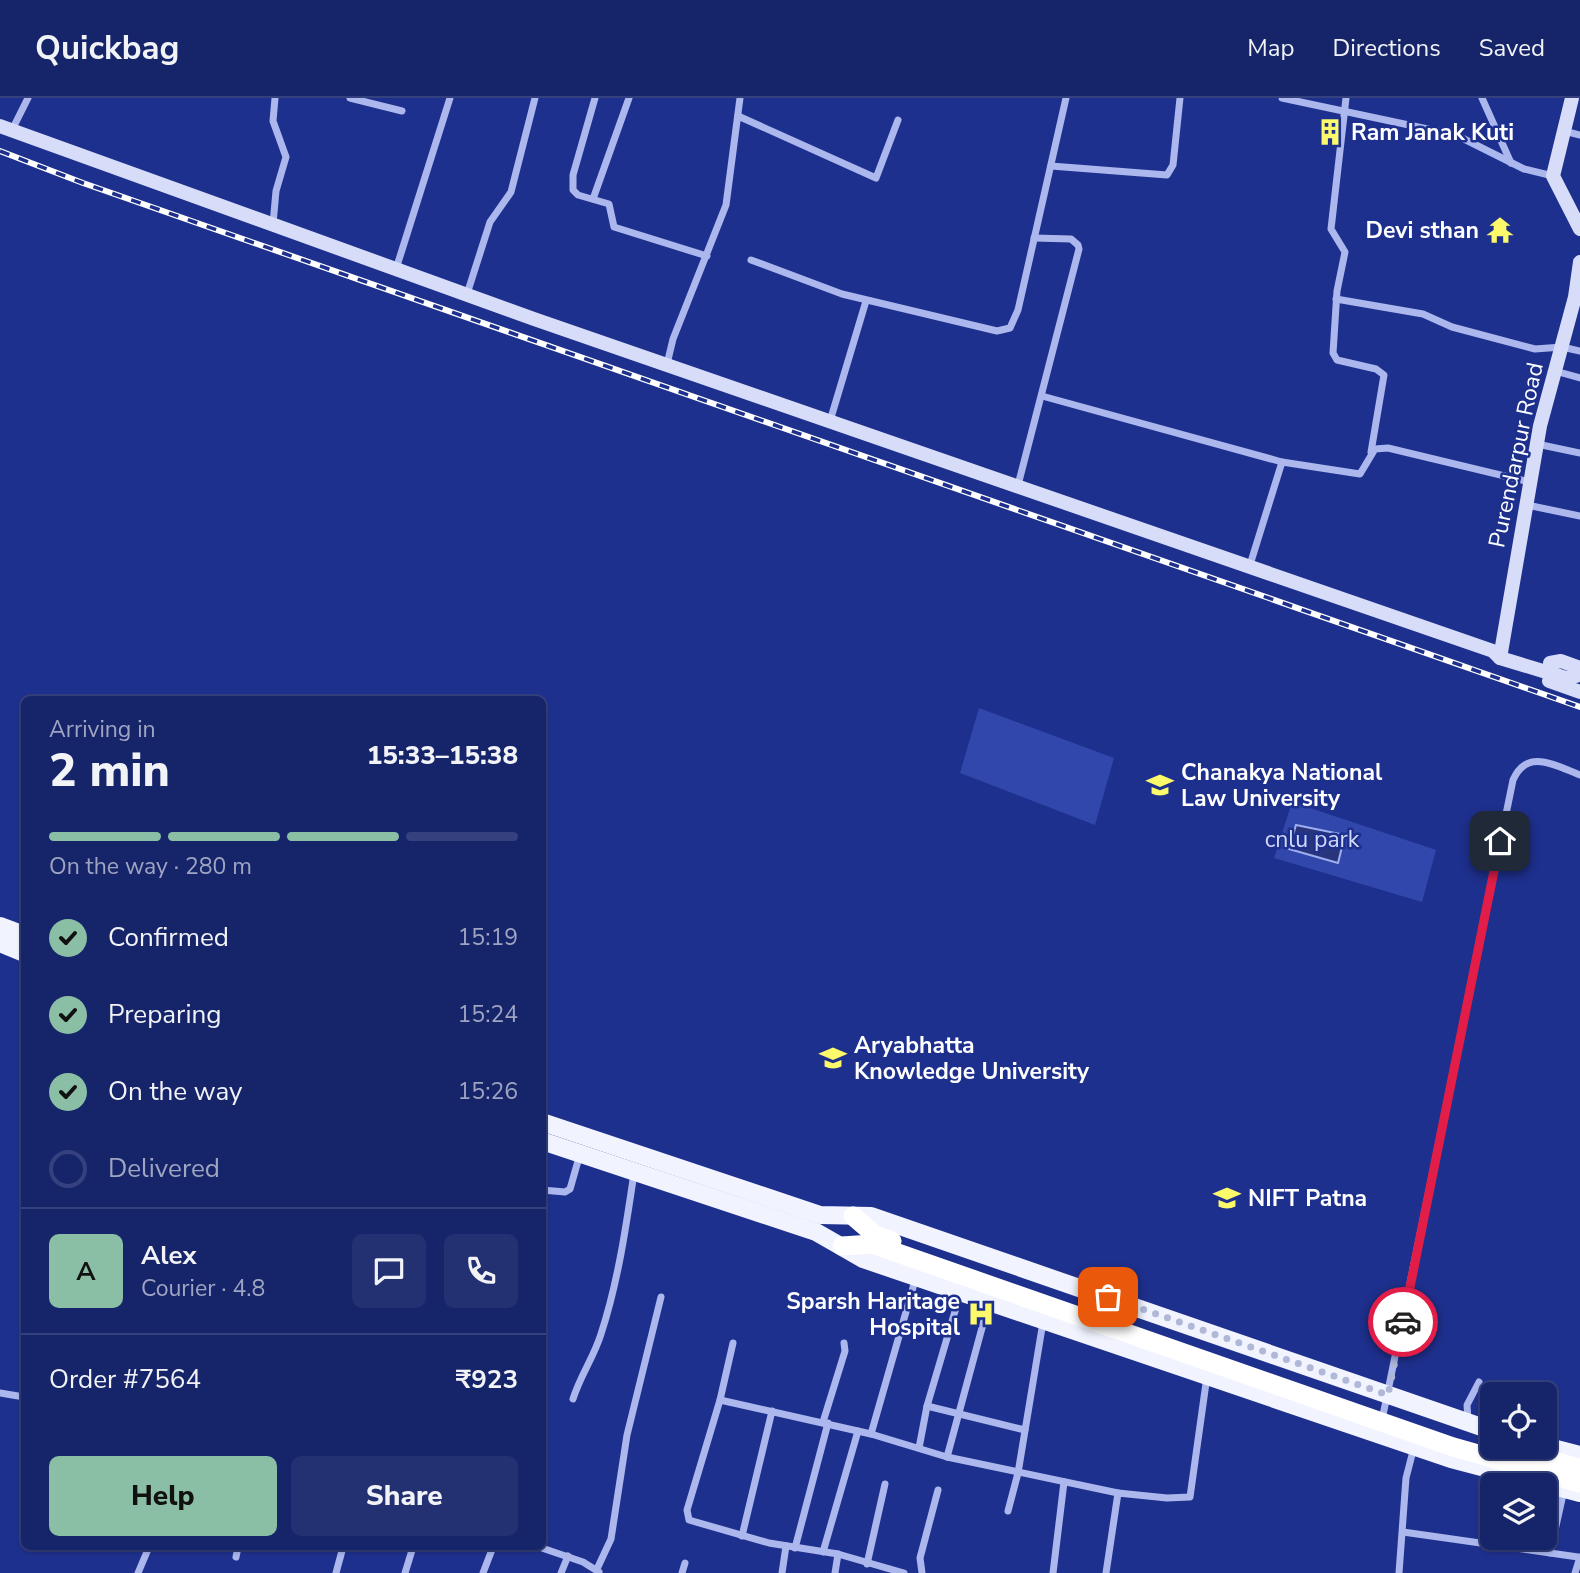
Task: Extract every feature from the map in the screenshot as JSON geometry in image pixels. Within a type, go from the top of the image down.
[{"type":"highway","points":[[853,1216],[873,1240],[1575,1488]]},
{"type":"highway","points":[[842,1246],[873,1240],[1037,1287],[1480,1442]]},
{"type":"highway","points":[[1545,1459],[1580,1468]]},
{"type":"main road","points":[[0,926],[21,934]]},
{"type":"main road","points":[[0,943],[21,952]]},
{"type":"main road","points":[[546,1124],[636,1163],[818,1223],[842,1246],[863,1259],[1044,1318],[1414,1446],[1575,1488]]},
{"type":"main road","points":[[546,1142],[580,1154],[636,1163]]},
{"type":"main road","points":[[818,1223],[853,1216],[871,1216],[1480,1427]]},
{"type":"main road","points":[[1557,1449],[1580,1455]]},
{"type":"street","points":[[28,98],[6,128],[467,295],[1018,485],[1249,568],[1499,652],[1555,667]]},
{"type":"street","points":[[273,225],[275,191],[286,157],[274,121],[275,98]]},
{"type":"street","points":[[350,98],[402,111]]},
{"type":"street","points":[[396,269],[450,98]]},
{"type":"street","points":[[467,295],[490,222],[510,192],[536,98]]},
{"type":"street","points":[[595,98],[571,183],[578,195],[609,204],[614,227],[707,256]]},
{"type":"street","points":[[593,199],[629,98]]},
{"type":"street","points":[[667,365],[673,339],[707,256],[729,190],[740,98]]},
{"type":"street","points":[[751,260],[866,301],[1004,331],[1010,328],[1018,310],[1066,98]]},
{"type":"street","points":[[1051,166],[1167,175],[1173,165],[1180,98]]},
{"type":"street","points":[[1282,98],[1456,135],[1534,173],[1553,176]]},
{"type":"street","points":[[1042,396],[1282,462],[1360,474],[1371,453],[1384,375],[1376,369],[1334,357],[1336,299],[1345,252],[1331,229],[1346,98]]},
{"type":"street","points":[[1482,98],[1511,163]]},
{"type":"street","points":[[1572,98],[1553,176],[1579,224]]},
{"type":"street","points":[[738,116],[876,178],[898,120]]},
{"type":"street","points":[[1564,131],[1580,135]]},
{"type":"street","points":[[1018,485],[1078,245],[1071,239],[1034,238]]},
{"type":"street","name":"Purendarpur Road","points":[[1499,652],[1537,444],[1577,298],[1580,262]]},
{"type":"street","points":[[1336,299],[1423,314],[1452,327],[1535,349],[1562,347],[1580,351]]},
{"type":"street","points":[[830,421],[866,301]]},
{"type":"street","points":[[1555,371],[1580,378]]},
{"type":"street","points":[[1537,444],[1580,453]]},
{"type":"street","points":[[1371,453],[1375,449],[1388,448],[1530,482]]},
{"type":"street","points":[[1249,568],[1282,462]]},
{"type":"street","points":[[1526,505],[1580,516]]},
{"type":"street","points":[[1499,652],[1533,667],[1579,670]]},
{"type":"street","points":[[1533,667],[1539,676],[1580,692]]},
{"type":"street","points":[[1378,1434],[1513,780],[1518,768],[1526,762],[1538,761],[1580,775]]},
{"type":"street","points":[[546,1190],[565,1192],[570,1189],[580,1154]]},
{"type":"street","points":[[573,1399],[582,1372],[600,1337],[610,1302],[636,1163]]},
{"type":"street","points":[[871,1434],[916,1276]]},
{"type":"street","points":[[919,1448],[928,1406],[961,1291]]},
{"type":"street","points":[[546,1549],[568,1556],[598,1571],[611,1538],[623,1453],[661,1297]]},
{"type":"street","points":[[947,1457],[990,1300]]},
{"type":"street","points":[[1009,1511],[1044,1318]]},
{"type":"street","points":[[733,1343],[687,1516],[695,1523],[743,1536],[795,1548],[838,1554],[885,1571],[904,1573]]},
{"type":"street","points":[[795,1548],[845,1351],[844,1343]]},
{"type":"street","points":[[720,1400],[826,1422],[947,1457],[973,1460],[1018,1473],[1118,1493],[1167,1498],[1190,1497],[1207,1375]]},
{"type":"street","points":[[1469,1424],[1467,1405],[1479,1382]]},
{"type":"street","points":[[0,1393],[21,1396]]},
{"type":"street","points":[[928,1406],[1025,1430]]},
{"type":"street","points":[[743,1536],[772,1411]]},
{"type":"street","points":[[823,1552],[858,1431]]},
{"type":"street","points":[[1399,1573],[1406,1478],[1414,1446]]},
{"type":"street","points":[[1053,1573],[1064,1482]]},
{"type":"street","points":[[867,1564],[885,1484]]},
{"type":"street","points":[[1550,1553],[1575,1488]]},
{"type":"street","points":[[922,1573],[920,1558],[938,1490]]},
{"type":"street","points":[[1106,1573],[1118,1493]]},
{"type":"street","points":[[1403,1532],[1579,1557],[1575,1573]]},
{"type":"street","points":[[782,1573],[786,1546]]},
{"type":"street","points":[[138,1573],[148,1550]]},
{"type":"street","points":[[236,1557],[237,1550]]},
{"type":"street","points":[[337,1573],[342,1550]]},
{"type":"street","points":[[405,1573],[412,1550]]},
{"type":"street","points":[[483,1573],[492,1550]]},
{"type":"street","points":[[835,1573],[838,1554]]},
{"type":"street","points":[[561,1573],[568,1556]]},
{"type":"street","points":[[682,1573],[685,1563]]},
{"type":"green space","points":[[979,708],[1114,758],[1095,825],[960,773]]},
{"type":"green space","name":"cnlu park","points":[[1292,802],[1436,850],[1422,902],[1274,858]]},
{"type":"water","points":[[1296,825],[1345,835],[1338,863],[1289,849]]},
{"type":"railway","points":[[0,151],[83,183],[1580,707]]},
{"type":"way so far","points":[[1108,1297],[1388,1395],[1403,1322]]},
{"type":"place","name":"Ram Janak Kuti","points":[[1330,132]]},
{"type":"place","name":"Devi sthan","points":[[1500,230]]},
{"type":"place","name":"Chanakya National Law University","points":[[1160,785]]},
{"type":"place","name":"Aryabhatta Knowledge University","points":[[833,1058]]},
{"type":"place","name":"NIFT Patna","points":[[1227,1198]]},
{"type":"place","name":"Sparsh Haritage Hospital","points":[[981,1314]]},
{"type":"route","points":[[1403,1322],[1500,841]]}]
